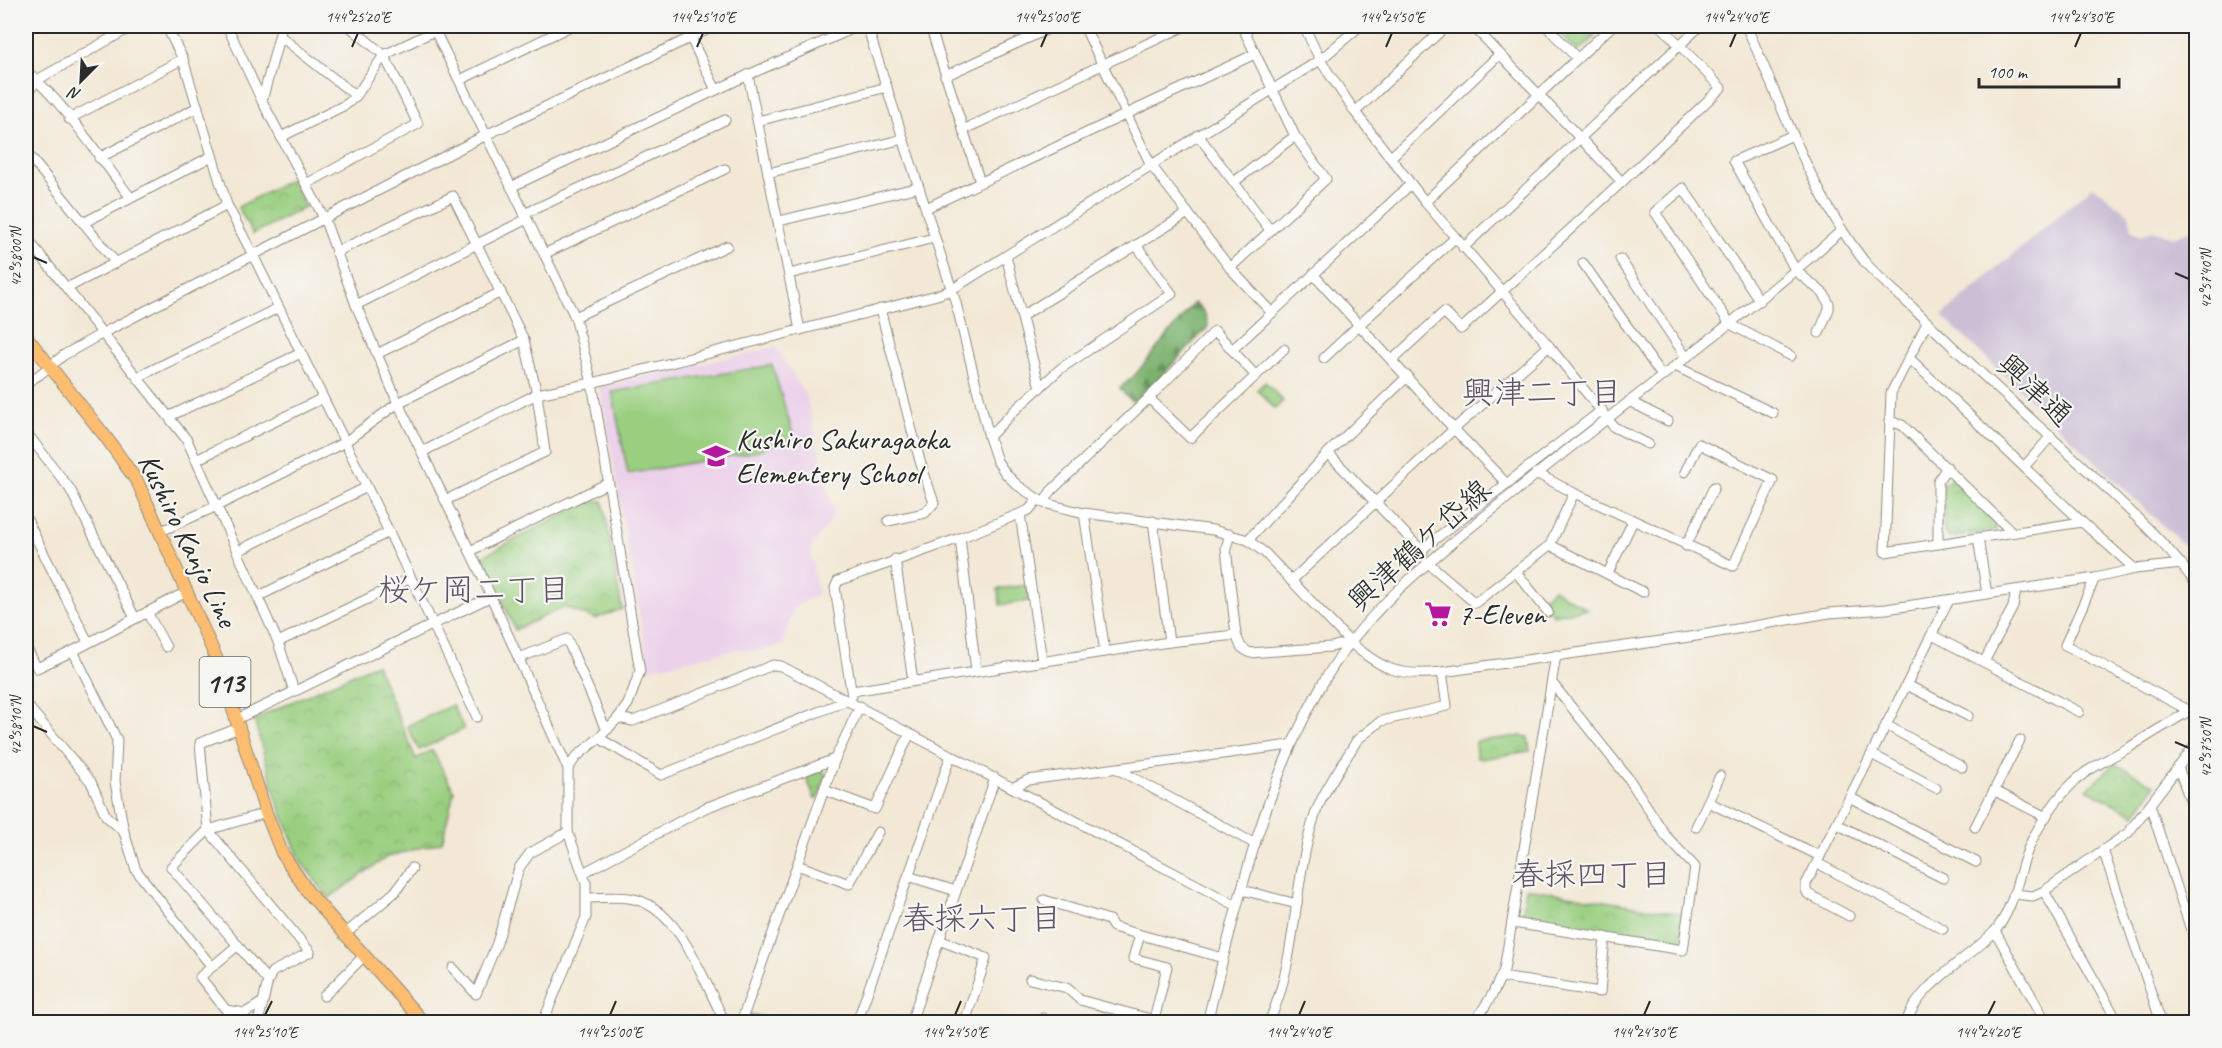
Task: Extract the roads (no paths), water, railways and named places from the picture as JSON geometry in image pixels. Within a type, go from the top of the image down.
[{"type":"main road","name":"Kushiro Kanjo Line","points":[[26,336],[108,440],[138,483],[218,662],[266,813],[282,853],[308,892],[417,1020]]},
{"type":"street","points":[[26,95],[37,80],[133,26]]},
{"type":"street","points":[[166,26],[183,59],[227,205],[389,532],[477,717]]},
{"type":"street","points":[[227,26],[262,101],[324,218],[356,305],[398,403],[470,551],[568,770],[568,832],[583,873],[587,898],[586,917],[543,1023]]},
{"type":"street","points":[[262,101],[282,26]]},
{"type":"street","points":[[306,184],[418,124],[384,55],[349,26]]},
{"type":"street","points":[[281,137],[347,104],[356,96],[384,55],[432,28],[445,26]]},
{"type":"street","points":[[460,80],[571,26]]},
{"type":"street","points":[[685,26],[716,90]]},
{"type":"street","points":[[26,383],[64,355],[103,333],[324,218],[486,135],[715,26]]},
{"type":"street","points":[[512,187],[748,75],[859,26]]},
{"type":"street","points":[[867,26],[951,290],[989,437],[997,461],[1006,474],[1017,485],[1041,501],[1084,513],[1153,520],[1230,534],[1248,540],[1265,553],[1359,650],[1398,672],[1416,675],[1442,672],[1696,636],[1829,613],[1886,609],[1949,600],[2095,578],[2135,569],[2196,567]]},
{"type":"street","points":[[930,26],[980,182]]},
{"type":"street","points":[[945,76],[1055,26]]},
{"type":"street","points":[[1084,26],[1150,165],[1230,268],[1272,313]]},
{"type":"street","points":[[963,130],[1185,26]]},
{"type":"street","points":[[1230,268],[1326,179],[1295,136],[1242,26]]},
{"type":"street","points":[[1304,26],[1320,60],[1355,112],[1425,202],[1549,346],[1614,427],[1648,444]]},
{"type":"street","points":[[422,452],[537,394],[592,383],[951,290],[1320,60],[1360,26]]},
{"type":"street","points":[[1355,112],[1446,26]]},
{"type":"street","points":[[1473,26],[1622,182]]},
{"type":"street","points":[[1546,26],[1577,58]]},
{"type":"street","points":[[1425,202],[1612,26]]},
{"type":"street","points":[[1392,360],[1444,312],[1461,329],[1622,182],[1720,88],[1661,26]]},
{"type":"street","points":[[1463,248],[1700,26]]},
{"type":"street","name":"興津通","points":[[1746,26],[1772,81],[1810,173],[1842,230],[1865,262],[1927,323],[2146,526],[2196,584]]},
{"type":"street","points":[[432,28],[460,80],[575,317],[592,383],[640,671],[628,704],[618,718],[576,757],[568,770]]},
{"type":"street","points":[[280,36],[356,96]]},
{"type":"street","points":[[926,208],[1127,116],[1255,54]]},
{"type":"street","points":[[1390,158],[1500,54]]},
{"type":"street","points":[[69,118],[183,59]]},
{"type":"street","points":[[26,70],[69,118],[131,198]]},
{"type":"street","points":[[748,75],[800,330]]},
{"type":"street","points":[[758,121],[887,87]]},
{"type":"street","points":[[99,158],[198,107]]},
{"type":"street","points":[[356,305],[526,217],[725,120]]},
{"type":"street","points":[[1198,135],[1270,230]]},
{"type":"street","points":[[1793,135],[1734,161],[1796,271],[1824,294],[1829,304],[1819,333]]},
{"type":"street","points":[[1234,182],[1295,136]]},
{"type":"street","points":[[768,173],[903,139]]},
{"type":"street","points":[[26,152],[116,263]]},
{"type":"street","points":[[83,223],[212,156]]},
{"type":"street","points":[[544,254],[725,169]]},
{"type":"street","points":[[1232,350],[1411,184]]},
{"type":"street","points":[[779,221],[919,187]]},
{"type":"street","points":[[1760,301],[1683,188],[1655,212],[1730,324],[1791,356]]},
{"type":"street","points":[[336,252],[453,196],[524,340],[537,394],[545,452],[446,500]]},
{"type":"street","points":[[67,288],[227,205]]},
{"type":"street","points":[[1022,316],[1188,213]]},
{"type":"street","name":"興津鶴ケ岱線","points":[[1207,1023],[1255,844],[1290,745],[1321,686],[1361,628],[1429,561],[1605,414],[1629,401],[1760,301],[1842,230]]},
{"type":"street","points":[[26,237],[186,440],[259,597],[278,642],[294,691]]},
{"type":"street","points":[[789,274],[934,238]]},
{"type":"street","points":[[1324,358],[1455,238]]},
{"type":"street","points":[[989,437],[1060,369],[1172,294],[1136,245]]},
{"type":"street","points":[[575,317],[727,246]]},
{"type":"street","points":[[1006,256],[1040,388]]},
{"type":"street","points":[[1620,259],[1686,357]]},
{"type":"street","points":[[1583,263],[1662,376]]},
{"type":"street","points":[[1313,274],[1506,483]]},
{"type":"street","points":[[377,354],[501,292]]},
{"type":"street","points":[[138,377],[278,308]]},
{"type":"street","points":[[880,309],[920,461],[934,503],[925,513],[888,521]]},
{"type":"street","points":[[1927,323],[1891,393],[1885,552],[2082,522]]},
{"type":"street","points":[[741,1023],[835,759],[853,700],[835,588],[838,581],[960,538],[1029,510],[1149,398],[1215,331],[1256,376]]},
{"type":"street","points":[[159,532],[217,506],[345,442],[398,403],[524,340]]},
{"type":"street","points":[[1291,581],[1454,429],[1549,346]]},
{"type":"street","points":[[1149,398],[1190,438],[1284,349]]},
{"type":"street","points":[[170,417],[301,353]]},
{"type":"street","points":[[1909,358],[2082,522],[2135,569]]},
{"type":"street","points":[[1675,366],[1773,413]]},
{"type":"street","points":[[1248,540],[1328,453],[1408,376]]},
{"type":"street","points":[[196,460],[323,398]]},
{"type":"street","points":[[1629,401],[1668,421]]},
{"type":"street","points":[[1421,550],[1506,483],[1605,414]]},
{"type":"street","points":[[1889,421],[1902,424],[2012,532]]},
{"type":"street","points":[[26,435],[70,489],[135,618]]},
{"type":"street","points":[[2024,466],[2051,436]]},
{"type":"street","points":[[1536,473],[1574,494],[1733,566],[1773,480],[1699,444],[1685,472]]},
{"type":"street","points":[[1328,453],[1429,561],[1475,603],[1550,545],[1574,494]]},
{"type":"street","points":[[1938,544],[1938,481],[1947,467]]},
{"type":"street","points":[[470,551],[608,483]]},
{"type":"street","points":[[1686,546],[1714,487]]},
{"type":"street","points":[[238,550],[367,488]]},
{"type":"street","points":[[1084,513],[1105,652]]},
{"type":"street","points":[[1020,514],[1042,661]]},
{"type":"street","points":[[26,518],[88,642]]},
{"type":"street","points":[[1153,520],[1169,642]]},
{"type":"street","points":[[1608,573],[1633,521]]},
{"type":"street","points":[[259,597],[389,532]]},
{"type":"street","points":[[1230,534],[1226,548],[1236,634],[1241,646],[1250,653],[1331,647],[1350,642]]},
{"type":"street","points":[[960,538],[976,671]]},
{"type":"street","points":[[1978,538],[1987,594]]},
{"type":"street","points":[[1550,545],[1643,592]]},
{"type":"street","points":[[895,560],[913,681]]},
{"type":"street","points":[[1516,572],[1548,612]]},
{"type":"street","points":[[278,642],[411,578]]},
{"type":"street","points":[[2095,578],[2065,645],[2193,709]]},
{"type":"street","points":[[1984,662],[2013,607],[2016,590]]},
{"type":"street","points":[[26,647],[37,668],[188,591]]},
{"type":"street","points":[[258,1023],[272,972],[310,952],[208,830],[200,742],[238,724],[294,691],[490,597]]},
{"type":"street","points":[[1849,916],[1817,900],[1806,890],[1806,884],[1873,755],[1949,600]]},
{"type":"street","points":[[147,612],[166,647]]},
{"type":"street","points":[[599,738],[661,775],[853,700],[913,681],[1236,634]]},
{"type":"street","points":[[1932,635],[2079,712]]},
{"type":"street","points":[[519,658],[567,639],[603,723],[608,729]]},
{"type":"street","points":[[73,651],[117,740],[115,782],[124,832],[136,870],[212,967]]},
{"type":"street","points":[[1476,1023],[1501,977],[1513,923],[1556,655]]},
{"type":"street","points":[[618,718],[633,721],[773,666],[781,666],[853,700],[909,735],[1014,787],[1237,906]]},
{"type":"street","points":[[1269,1023],[1277,1006],[1288,962],[1305,856],[1317,809],[1358,740],[1381,721],[1447,706],[1442,672]]},
{"type":"street","points":[[1513,923],[1683,950],[1695,867],[1666,836],[1629,779],[1552,683]]},
{"type":"street","points":[[1907,685],[1968,716]]},
{"type":"street","points":[[26,704],[91,782],[106,816],[124,832]]},
{"type":"street","points":[[1906,1023],[1924,992],[1995,931],[2013,894],[2023,860],[2033,838],[2067,790],[2085,773],[2193,709]]},
{"type":"street","points":[[1886,726],[1962,767]]},
{"type":"street","points":[[824,790],[875,809],[909,735]]},
{"type":"street","points":[[1975,827],[2020,740]]},
{"type":"street","points":[[2013,894],[2032,896],[2044,891],[2127,833],[2196,744]]},
{"type":"street","points":[[1014,787],[1028,780],[1118,770],[1290,745]]},
{"type":"street","points":[[857,1023],[951,755]]},
{"type":"street","points":[[1873,755],[1936,788]]},
{"type":"street","points":[[583,873],[705,808],[835,759]]},
{"type":"street","points":[[2178,767],[2196,816]]},
{"type":"street","points":[[1118,770],[1255,844]]},
{"type":"street","points":[[1696,827],[1720,776]]},
{"type":"street","points":[[929,1023],[912,1020],[995,778]]},
{"type":"street","points":[[1995,791],[2046,818]]},
{"type":"street","points":[[1851,798],[1976,862]]},
{"type":"street","points":[[1708,802],[1819,859],[1943,929]]},
{"type":"street","points":[[2150,805],[2196,945]]},
{"type":"street","points":[[266,813],[208,830],[171,867],[268,981]]},
{"type":"street","points":[[1837,824],[1943,878]]},
{"type":"street","points":[[453,968],[476,994],[497,943],[519,868],[530,853],[568,832]]},
{"type":"street","points":[[797,865],[849,884],[878,832]]},
{"type":"street","points":[[2103,850],[2161,1023]]},
{"type":"street","points":[[344,935],[395,892],[412,868]]},
{"type":"street","points":[[908,876],[956,891]]},
{"type":"street","points":[[1242,890],[1298,904]]},
{"type":"street","points":[[2044,891],[2118,1023]]},
{"type":"street","points":[[587,898],[628,897],[640,900],[668,919],[688,947],[725,1023]]},
{"type":"street","points":[[1044,900],[1109,920],[1113,927],[1223,958]]},
{"type":"street","points":[[2186,909],[2196,906]]},
{"type":"street","points":[[1995,931],[2046,1023]]},
{"type":"street","points":[[1140,935],[1133,958],[1167,967],[1154,1020]]},
{"type":"street","points":[[1501,977],[1600,992],[1605,937]]},
{"type":"street","points":[[939,940],[986,958],[965,1023]]},
{"type":"street","points":[[238,945],[200,977],[226,1010],[245,1013],[263,1002]]},
{"type":"street","points":[[324,996],[364,956]]},
{"type":"street","points":[[1030,979],[1067,988],[1080,1000],[1165,1023]]},
{"type":"place","name":"Kushiro Sakuragaoka Elementery School","points":[[716,456]]},
{"type":"place","name":"7-Eleven","points":[[1438,614]]},
{"type":"district","name":"興津二丁目","points":[[1542,392]]},
{"type":"district","name":"桜ケ岡二丁目","points":[[474,589]]},
{"type":"district","name":"春採四丁目","points":[[1592,874]]},
{"type":"district","name":"春採六丁目","points":[[982,918]]}]
